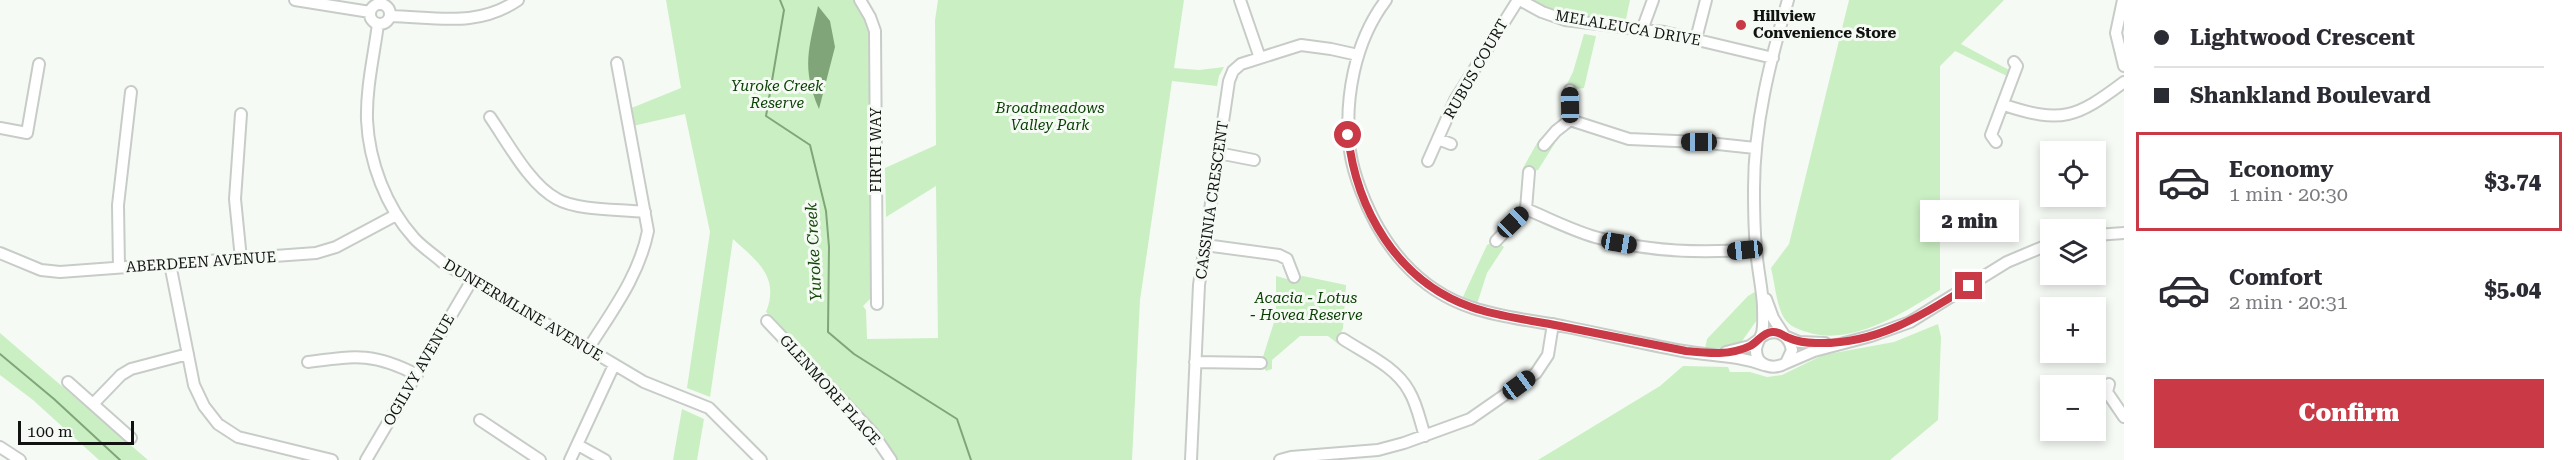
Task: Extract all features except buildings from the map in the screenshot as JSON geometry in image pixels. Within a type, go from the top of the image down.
[{"type":"street","points":[[295,0],[370,12]]},
{"type":"street","points":[[390,16],[453,21],[481,17],[518,0]]},
{"type":"street","name":"FIRTH WAY","points":[[861,0],[875,32],[877,304]]},
{"type":"street","points":[[1240,0],[1260,58]]},
{"type":"street","points":[[1386,0],[1367,28],[1358,55],[1348,119],[1351,164],[1372,219],[1385,241],[1415,275],[1455,301],[1484,311],[1686,351],[1736,357],[1775,368],[1838,344],[1871,336],[1910,322],[2007,262],[2040,248]]},
{"type":"street","name":"MELALEUCA DRIVE","points":[[1519,0],[1542,12],[1565,20],[1696,39],[1773,58]]},
{"type":"street","name":"RUBUS COURT","points":[[1428,161],[1455,100],[1519,0]]},
{"type":"street","points":[[1642,30],[1653,0]]},
{"type":"street","points":[[1696,39],[1706,0]]},
{"type":"street","points":[[1764,365],[1759,361],[1756,350],[1763,326],[1762,290],[1756,249],[1755,148],[1764,88],[1788,0]]},
{"type":"street","points":[[2123,0],[2116,33],[2124,66]]},
{"type":"street","points":[[381,4],[387,6],[390,16],[387,22],[378,24],[373,21],[370,12],[373,7],[381,4]]},
{"type":"street","name":"DUNFERMLINE AVENUE","points":[[378,24],[367,119],[370,146],[378,174],[396,215],[415,239],[433,255],[472,280],[614,365],[644,382],[709,408],[761,460]]},
{"type":"street","name":"CASSINIA CRESCENT","points":[[1191,460],[1199,285],[1229,81],[1233,71],[1241,64],[1301,45],[1358,55]]},
{"type":"street","points":[[1996,142],[1991,135],[2017,66],[2014,62]]},
{"type":"street","points":[[588,349],[636,274],[644,253],[648,231],[617,63]]},
{"type":"street","points":[[0,128],[27,133],[39,64]]},
{"type":"street","points":[[2004,105],[2044,116],[2067,115],[2093,104],[2124,82]]},
{"type":"street","points":[[1570,90],[1570,120]]},
{"type":"street","points":[[119,268],[118,205],[131,92]]},
{"type":"street","points":[[241,114],[235,199],[241,259]]},
{"type":"street","points":[[490,117],[537,184],[559,201],[576,205],[645,212]]},
{"type":"street","points":[[1570,120],[1629,139],[1699,142],[1755,148]]},
{"type":"street","points":[[1544,145],[1570,120]]},
{"type":"street","points":[[1438,140],[1451,144]]},
{"type":"street","points":[[1218,153],[1254,160]]},
{"type":"street","points":[[1496,241],[1526,209],[1529,172]]},
{"type":"street","points":[[1526,209],[1592,236],[1628,245],[1714,253],[1756,249]]},
{"type":"street","name":"ABERDEEN AVENUE","points":[[0,253],[23,264],[50,271],[316,253],[336,247],[396,215]]},
{"type":"street","points":[[2106,234],[2124,233]]},
{"type":"street","points":[[1205,245],[1279,255],[1287,259],[1294,277]]},
{"type":"street","points":[[170,264],[199,396],[218,424],[238,437],[332,460]]},
{"type":"street","name":"OGILVY AVENUE","points":[[366,460],[472,280]]},
{"type":"street","points":[[1762,290],[1773,318],[1792,350],[1786,363]]},
{"type":"street","name":"GLENMORE PLACE","points":[[765,320],[872,432],[891,460]]},
{"type":"street","points":[[1280,460],[1291,457],[1378,450],[1470,420],[1536,373],[1548,355],[1553,324]]},
{"type":"street","points":[[1714,354],[1737,351],[1750,346],[1772,332],[1799,342],[1838,344]]},
{"type":"street","points":[[1343,339],[1394,372],[1403,382],[1410,393],[1425,436]]},
{"type":"street","points":[[94,403],[122,375],[132,369],[188,354]]},
{"type":"street","points":[[308,362],[366,356],[388,361],[417,375]]},
{"type":"street","points":[[1195,362],[1261,363]]},
{"type":"street","points":[[570,460],[614,365]]},
{"type":"street","points":[[68,382],[131,438]]},
{"type":"street","points":[[2106,391],[2124,417]]},
{"type":"street","points":[[480,420],[540,460]]},
{"type":"street","points":[[578,445],[604,460]]},
{"type":"street","points":[[0,447],[20,460]]},
{"type":"green space","points":[[666,0],[855,0],[861,8],[871,36],[872,297],[863,306],[866,310],[867,339],[938,338],[936,186],[886,217],[885,168],[936,145],[935,20],[938,0],[1184,0],[1174,68],[1199,70],[1224,67],[1217,86],[1172,81],[1140,300],[1132,460],[896,460],[879,433],[766,312],[770,300],[768,279],[758,263],[733,239],[710,397],[687,388],[710,232],[685,114],[633,126],[629,109],[681,88]]},
{"type":"green space","points":[[1530,0],[1630,0],[1625,24],[1567,16]]},
{"type":"green space","points":[[1849,0],[2004,0],[1961,44],[2011,71],[2009,77],[1955,51],[1940,66],[1940,290],[1877,325],[1841,335],[1824,335],[1801,330],[1786,321],[1779,307],[1771,268],[1789,244]]},
{"type":"green space","points":[[1584,34],[1596,36],[1584,88],[1567,90],[1565,88],[1573,72]]},
{"type":"green space","points":[[1551,141],[1555,143],[1538,170],[1529,172],[1523,168],[1537,143],[1544,145]]},
{"type":"green space","points":[[1496,241],[1504,247],[1487,273],[1477,304],[1462,299],[1487,245]]},
{"type":"green space","name":"Acacia - Lotus - Hovea Reserve","points":[[1276,276],[1287,279],[1303,276],[1346,285],[1343,328],[1337,343],[1328,336],[1300,336],[1272,360],[1272,369],[1266,371],[1261,363],[1276,316]]},
{"type":"green space","points":[[1758,290],[1759,317],[1740,344],[1726,348],[1705,349],[1707,339],[1748,296]]},
{"type":"green space","points":[[1938,324],[1941,337],[1938,420],[1890,460],[1538,460],[1660,386],[1683,366],[1728,367],[1730,372],[1750,372],[1767,377],[1782,375],[1823,355],[1894,342]]},
{"type":"green space","points":[[0,333],[148,460],[99,460],[33,400],[0,375]]},
{"type":"green space","points":[[682,409],[704,419],[697,460],[673,460]]},
{"type":"shaded area","points":[[818,6],[830,21],[835,47],[819,109],[813,94],[808,69]]},
{"type":"waterway","name":"Yuroke Creek","points":[[780,0],[784,10],[766,116],[810,145],[826,211],[829,247],[828,332],[854,354],[957,419],[971,460]]},
{"type":"waterway","points":[[0,354],[54,399],[120,460]]},
{"type":"place","name":"Hillview Convenience Store","points":[[1741,25]]},
{"type":"route","points":[[1348,135],[1351,164],[1372,219],[1385,241],[1415,275],[1439,292],[1455,301],[1484,311],[1686,351],[1714,354],[1737,351],[1750,346],[1766,333],[1772,332],[1784,334],[1799,342],[1838,344],[1860,339],[1910,322],[1969,286]]},
{"type":"park label","name":"Yuroke Creek Reserve","points":[[777,94]]},
{"type":"park label","name":"Broadmeadows Valley Park","points":[[1050,116]]}]
